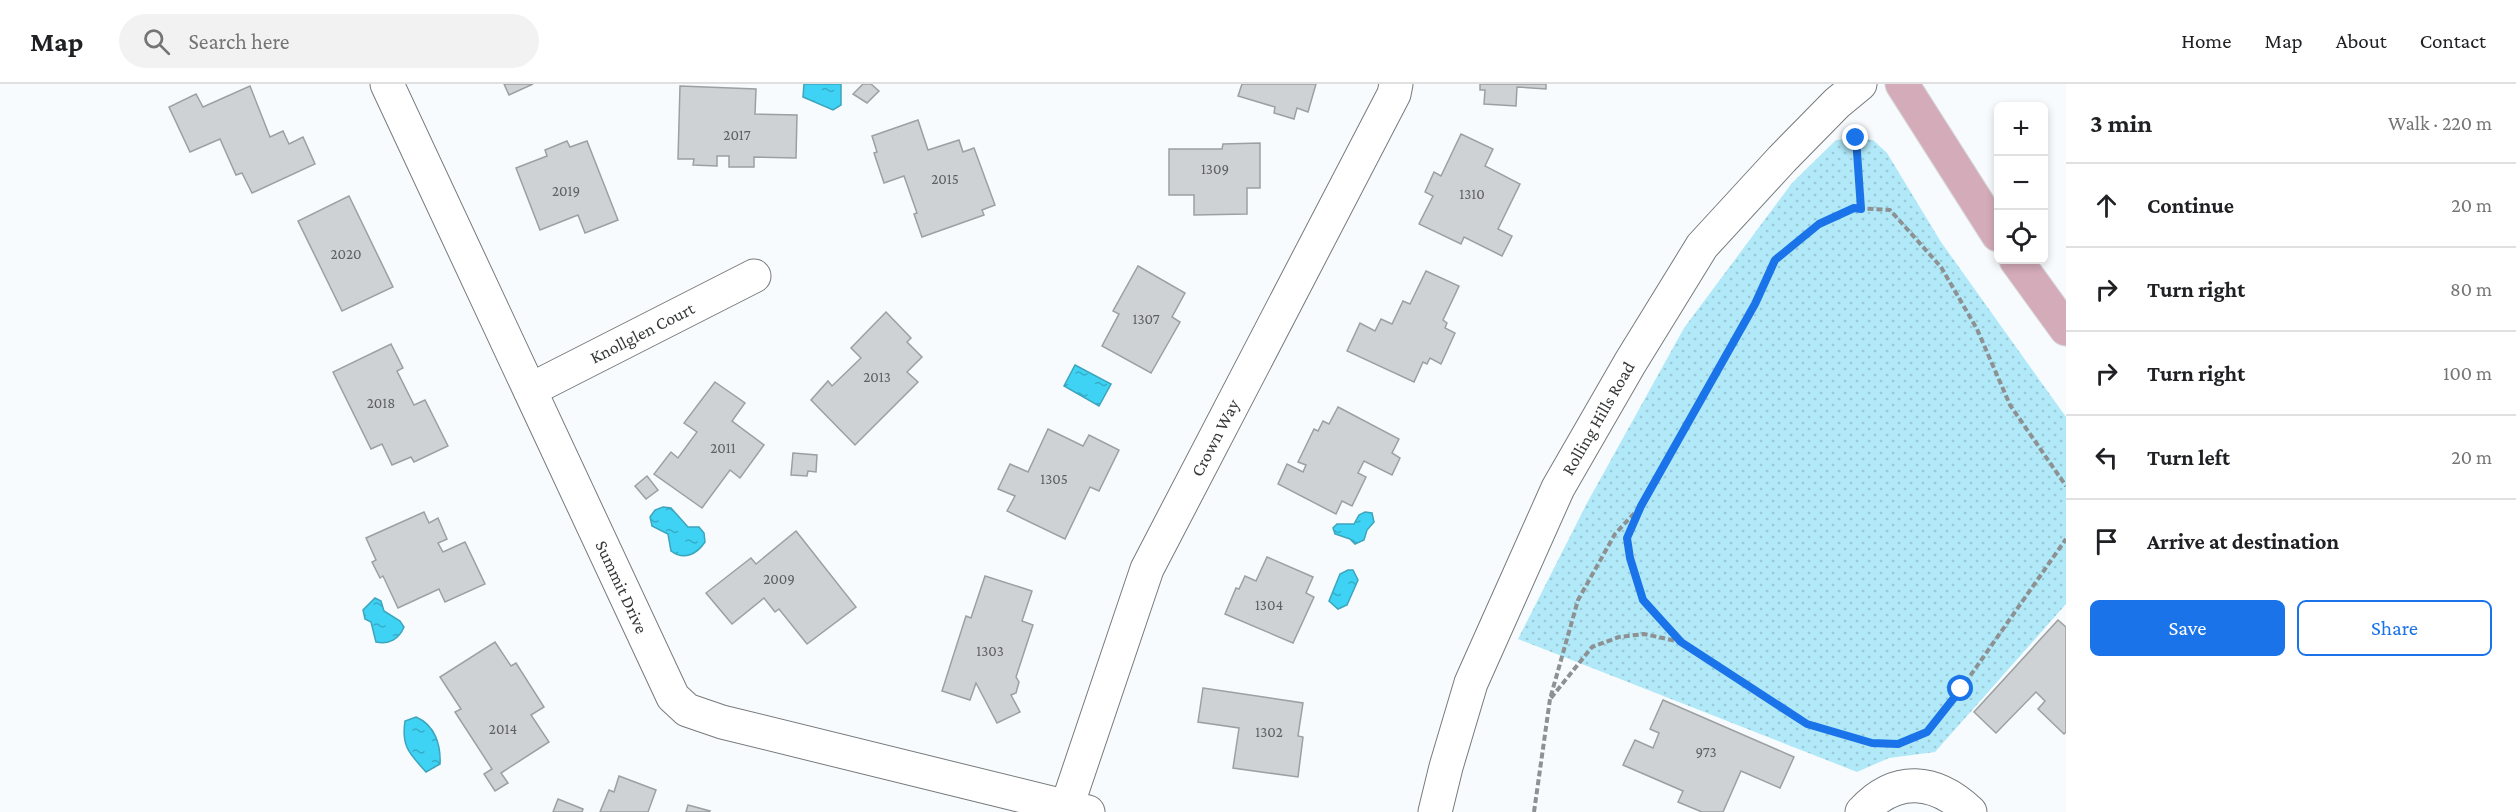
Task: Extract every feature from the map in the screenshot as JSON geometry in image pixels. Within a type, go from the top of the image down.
[{"type":"main road","points":[[1902,84],[1994,229]]},
{"type":"main road","points":[[2019,264],[2066,329]]},
{"type":"street","name":"Summit Drive","points":[[387,84],[673,697],[687,711],[722,722],[1078,809]]},
{"type":"street","name":"Crown Way","points":[[1078,809],[1147,570],[1394,94],[1396,84]]},
{"type":"street","name":"Rolling Hills Road","points":[[1435,812],[1471,682],[1558,488],[1630,363],[1702,246],[1782,159],[1837,103],[1860,84]]},
{"type":"street","name":"Knollglen Court","points":[[530,390],[754,276]]},
{"type":"street","points":[[1862,812],[1873,800],[1904,786],[1926,785],[1954,797],[1970,812]]},
{"type":"path","points":[[1856,138],[1861,209]]},
{"type":"path","points":[[2066,486],[2010,405],[1977,329],[1941,267],[1890,210],[1854,208],[1819,224],[1775,260],[1755,304],[1641,506],[1627,538],[1630,558],[1643,600],[1681,642],[1807,724],[1872,743],[1898,744],[1927,732],[1961,689],[2066,539]]},
{"type":"path","points":[[1534,812],[1550,699],[1578,600],[1615,534],[1641,506]]},
{"type":"path","points":[[1550,699],[1592,647],[1619,637],[1644,634],[1681,642]]},
{"type":"shaded area","points":[[1856,138],[1873,140],[1887,153],[1941,242],[2066,417],[2066,604],[1935,752],[1889,758],[1857,772],[1518,639],[1587,503],[1684,328],[1792,183],[1836,140]]},
{"type":"water","points":[[804,84],[841,84],[841,105],[833,110],[803,97]]},
{"type":"water","points":[[1075,365],[1111,384],[1099,406],[1064,386]]},
{"type":"water","points":[[663,507],[671,508],[688,527],[699,527],[704,533],[705,542],[694,553],[681,556],[671,551],[668,534],[652,526],[650,517],[655,510]]},
{"type":"water","points":[[1365,512],[1372,513],[1374,522],[1367,530],[1364,540],[1355,544],[1350,539],[1335,534],[1333,528],[1337,524],[1354,524],[1359,515]]},
{"type":"water","points":[[1353,570],[1358,580],[1347,605],[1338,609],[1329,601],[1340,574]]},
{"type":"water","points":[[375,598],[381,601],[384,611],[400,621],[404,627],[396,638],[389,642],[376,642],[371,622],[365,619],[363,610]]},
{"type":"water","points":[[416,717],[428,725],[438,743],[440,764],[426,772],[411,755],[404,737],[405,721]]},
{"type":"building","points":[[504,84],[533,84],[509,95]]},
{"type":"building","points":[[863,84],[871,84],[879,91],[867,103],[853,94]]},
{"type":"building","points":[[1242,84],[1316,84],[1308,112],[1297,108],[1294,119],[1274,113],[1275,107],[1238,96]]},
{"type":"building","points":[[1480,84],[1546,84],[1546,89],[1517,87],[1516,106],[1484,104],[1485,90],[1480,90]]},
{"type":"building","points":[[250,86],[270,137],[283,131],[289,144],[303,137],[315,164],[252,193],[242,173],[236,175],[220,139],[190,152],[169,107],[196,94],[203,107]]},
{"type":"building","points":[[680,86],[756,89],[755,114],[797,115],[796,158],[754,157],[754,167],[729,167],[729,156],[717,156],[717,166],[693,165],[694,159],[678,159]]},
{"type":"building","points":[[918,120],[928,150],[959,140],[963,152],[974,148],[995,205],[982,210],[984,215],[922,237],[914,214],[917,213],[904,176],[884,183],[874,153],[877,152],[872,136]]},
{"type":"building","points":[[1461,134],[1493,149],[1485,166],[1520,184],[1498,229],[1512,236],[1502,256],[1464,237],[1461,244],[1419,224],[1433,196],[1425,192],[1434,172],[1441,176]]},
{"type":"building","points":[[567,141],[570,147],[587,141],[618,220],[585,233],[578,215],[540,230],[516,168],[547,156],[545,150]]},
{"type":"building","points":[[1260,143],[1260,188],[1247,188],[1247,214],[1194,215],[1194,195],[1169,195],[1169,149],[1222,149],[1223,144]]},
{"type":"building","points":[[349,196],[393,287],[342,311],[298,221]]},
{"type":"building","points":[[1138,266],[1185,293],[1172,317],[1180,322],[1151,373],[1102,346],[1119,314],[1113,311]]},
{"type":"building","points":[[1426,271],[1459,286],[1443,320],[1447,323],[1445,328],[1455,333],[1441,364],[1430,358],[1427,364],[1423,362],[1414,382],[1347,351],[1360,323],[1375,331],[1381,319],[1392,324],[1403,301],[1410,304]]},
{"type":"building","points":[[886,312],[911,338],[907,342],[922,357],[907,372],[918,382],[855,445],[811,400],[828,381],[832,386],[861,358],[851,348]]},
{"type":"building","points":[[391,344],[403,368],[397,371],[414,405],[425,400],[448,446],[414,462],[411,457],[392,465],[382,444],[371,449],[333,372]]},
{"type":"building","points":[[715,382],[745,403],[732,421],[764,445],[740,478],[730,470],[702,508],[654,474],[671,452],[678,458],[697,432],[684,423]]},
{"type":"building","points":[[1338,407],[1399,439],[1392,453],[1400,458],[1392,475],[1364,461],[1358,473],[1366,477],[1352,506],[1342,501],[1336,514],[1278,484],[1287,464],[1303,472],[1306,465],[1298,462],[1314,429],[1318,431],[1323,421],[1329,424]]},
{"type":"building","points":[[1048,429],[1083,446],[1089,435],[1119,450],[1099,491],[1090,487],[1065,539],[1007,511],[1015,496],[998,489],[1010,464],[1028,472]]},
{"type":"building","points":[[793,453],[817,455],[816,472],[808,471],[807,476],[791,475]]},
{"type":"building","points":[[647,476],[658,490],[646,499],[635,486]]},
{"type":"building","points":[[424,512],[429,523],[438,518],[447,539],[438,543],[443,552],[465,542],[485,584],[445,602],[439,589],[398,608],[383,576],[380,578],[372,562],[376,560],[366,538]]},
{"type":"building","points":[[796,531],[856,607],[807,644],[779,609],[775,612],[764,598],[732,624],[706,593],[751,558],[756,564]]},
{"type":"building","points":[[1267,557],[1313,577],[1306,593],[1314,597],[1293,643],[1225,614],[1236,588],[1239,589],[1245,576],[1256,581]]},
{"type":"building","points":[[985,576],[1032,591],[1022,621],[1033,625],[1016,677],[1019,682],[1016,693],[1011,695],[1020,712],[997,723],[976,683],[970,700],[942,691],[966,616],[971,618]]},
{"type":"building","points":[[2058,620],[2066,627],[2066,732],[2064,734],[2038,709],[2045,701],[2036,692],[1996,733],[1974,712]]},
{"type":"building","points":[[495,642],[511,666],[516,663],[544,707],[531,715],[549,742],[501,773],[508,783],[495,791],[484,774],[492,769],[455,712],[461,709],[440,677]]},
{"type":"building","points":[[1203,688],[1303,703],[1298,736],[1303,737],[1298,777],[1233,768],[1239,728],[1198,722]]},
{"type":"building","points":[[1663,700],[1794,757],[1780,788],[1741,771],[1723,812],[1702,812],[1678,802],[1683,791],[1623,765],[1635,740],[1653,748],[1659,733],[1650,729]]},
{"type":"building","points":[[619,776],[656,790],[648,812],[600,812],[609,790],[614,792]]},
{"type":"building","points":[[558,799],[583,809],[582,812],[553,812]]},
{"type":"building","points":[[688,805],[710,811],[686,812]]},
{"type":"route","points":[[1856,138],[1861,209],[1854,208],[1819,224],[1775,260],[1755,304],[1641,506],[1627,538],[1630,558],[1643,600],[1666,628],[1681,642],[1807,724],[1872,743],[1898,744],[1927,732],[1961,689]]}]
